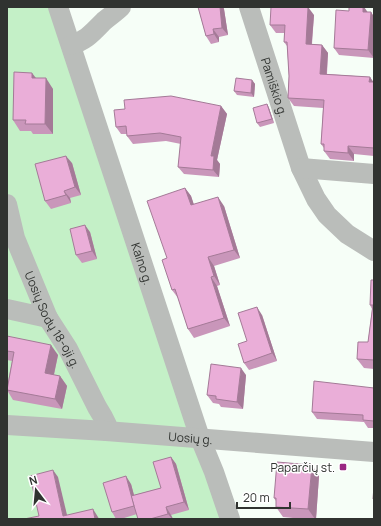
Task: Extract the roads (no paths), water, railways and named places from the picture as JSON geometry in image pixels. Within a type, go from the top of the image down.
[{"type":"street","name":"Kalno g.","points":[[58,7],[200,438],[214,472],[230,519]]},
{"type":"street","points":[[71,45],[80,42],[91,35],[105,20],[122,7]]},
{"type":"street","name":"Pamiškio g.","points":[[248,7],[300,168],[316,199],[327,215],[347,234],[374,251]]},
{"type":"street","points":[[300,168],[374,174]]},
{"type":"street","name":"Uosių Sodų 18-oji g.","points":[[7,204],[15,238],[48,318],[68,348],[107,425],[106,431]]},
{"type":"street","points":[[7,309],[48,318]]},
{"type":"street","name":"Uosių g.","points":[[7,425],[106,431],[374,452]]},
{"type":"place","name":"Paparčių st.","points":[[343,467]]}]
